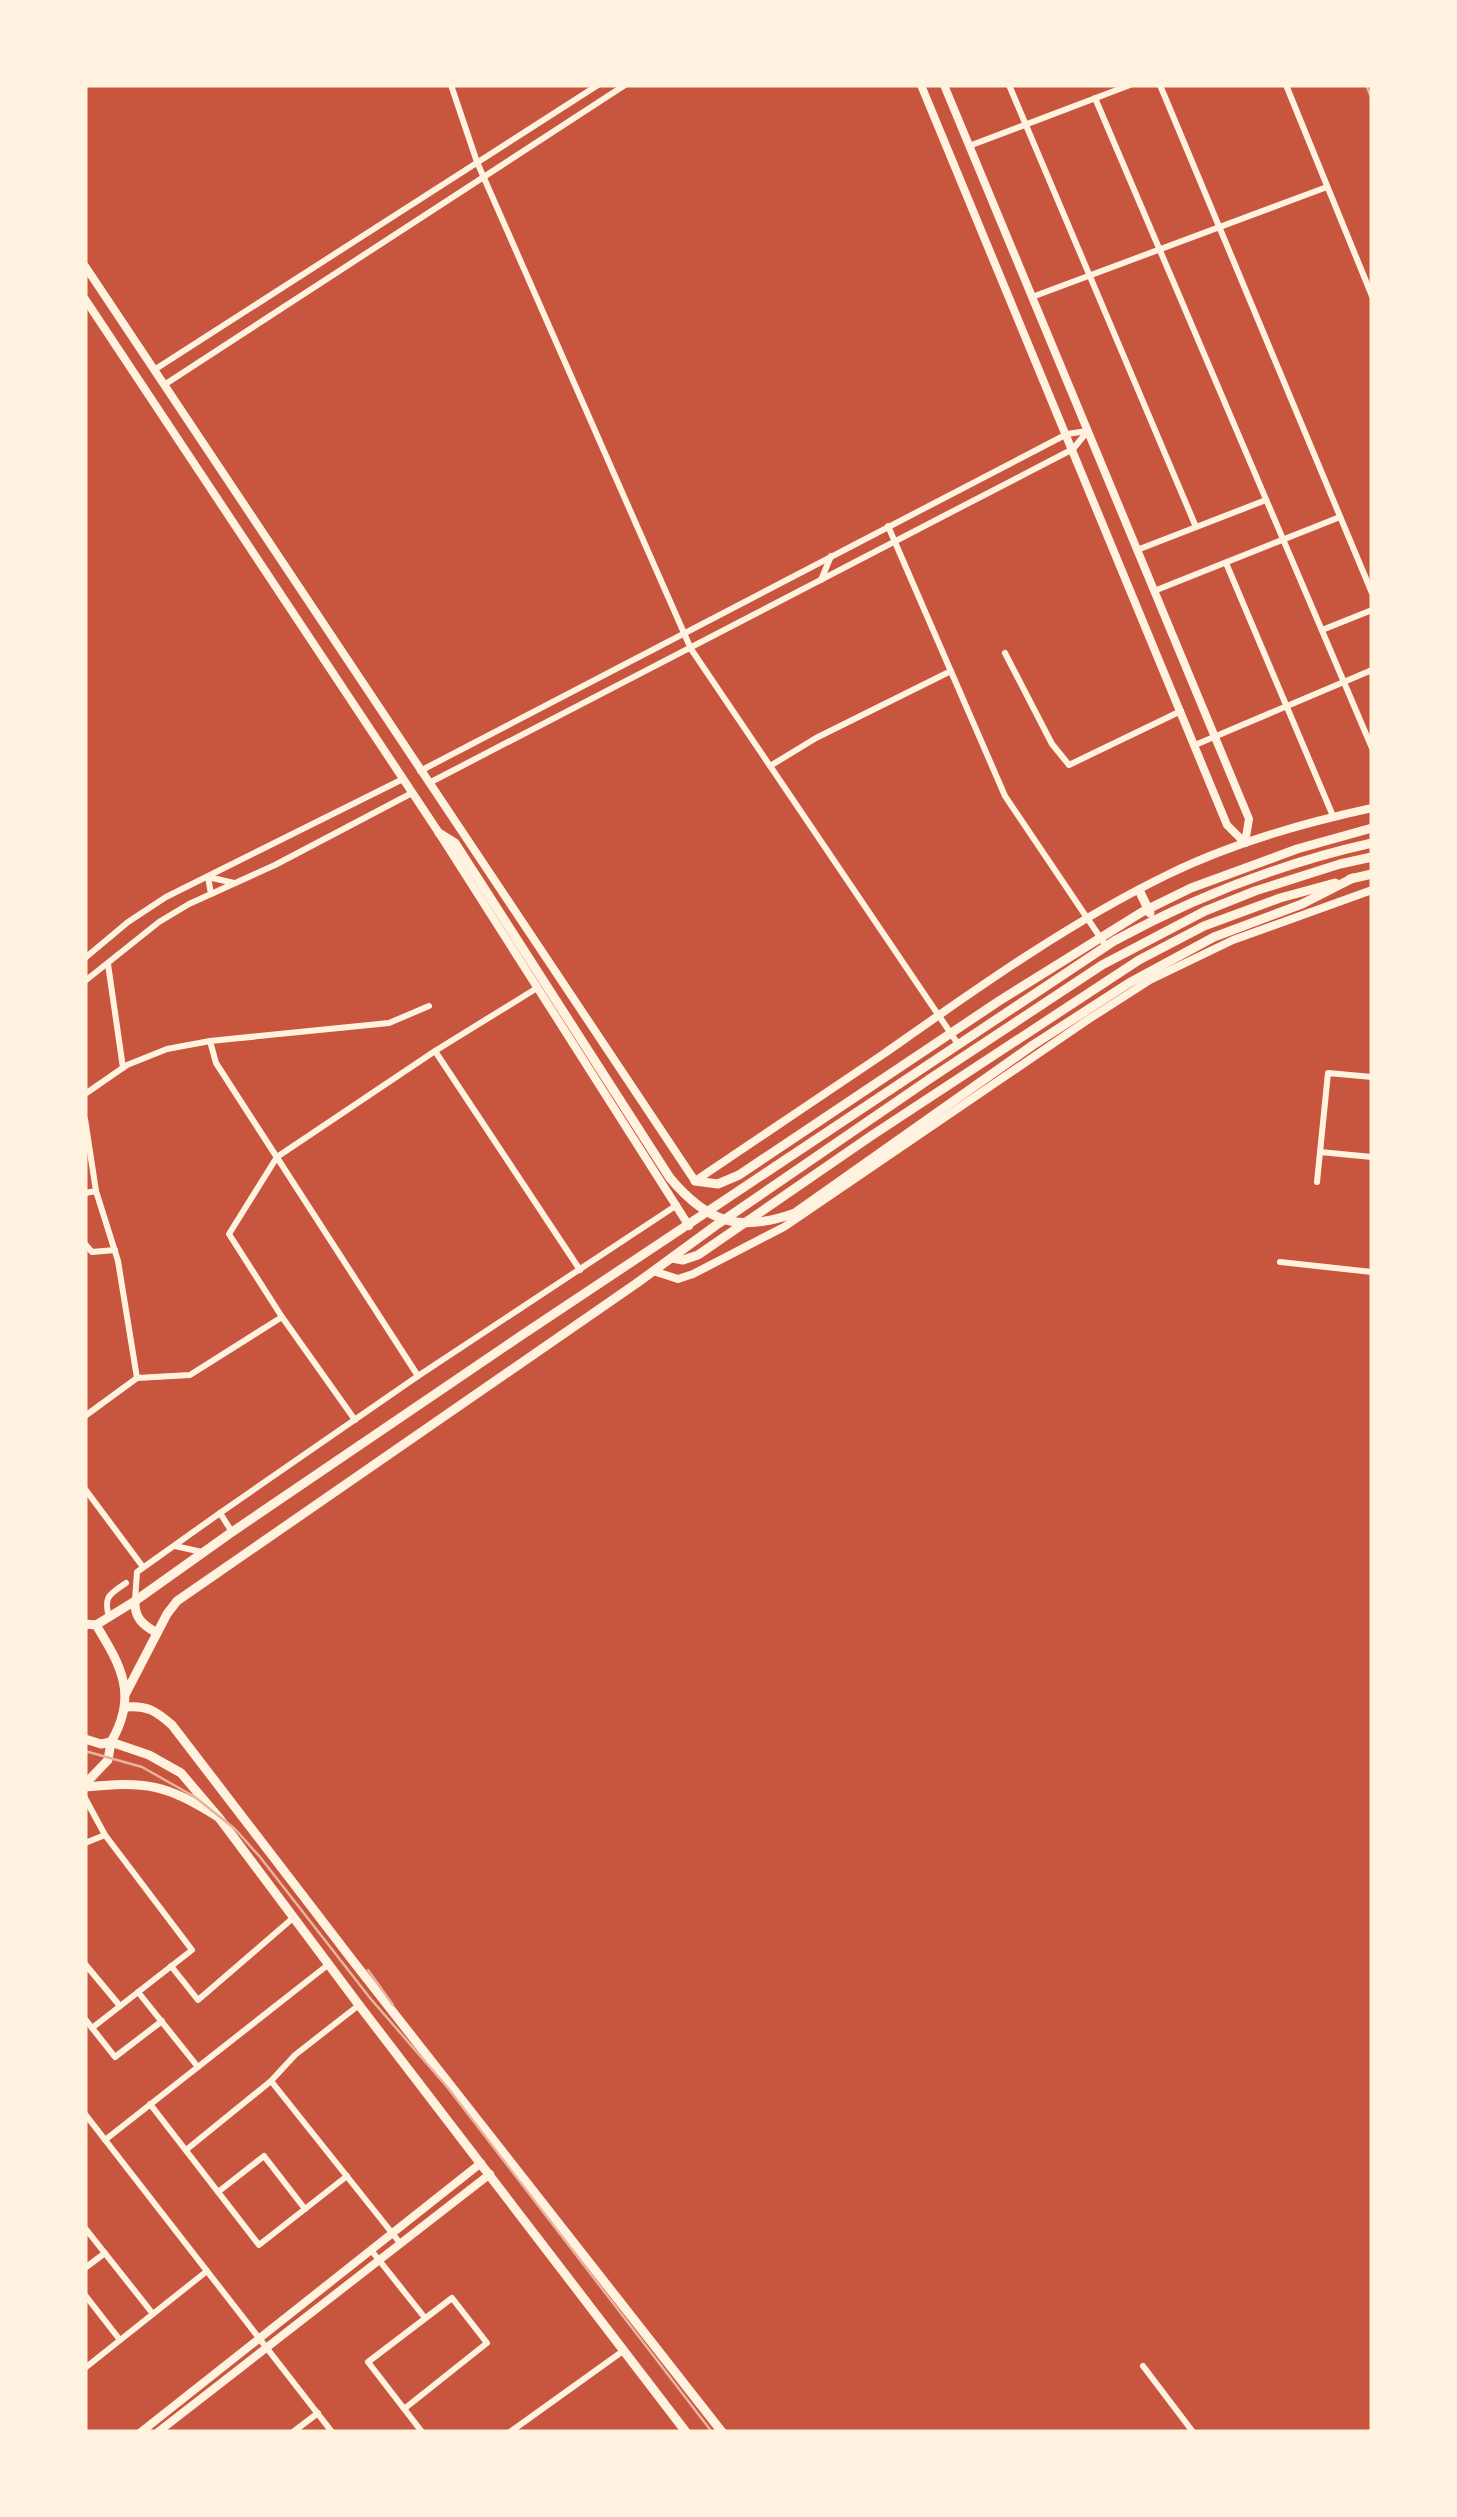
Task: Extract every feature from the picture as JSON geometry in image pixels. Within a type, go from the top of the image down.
[{"type":"main road","points":[[695,1181],[718,1184],[739,1175],[999,1000],[1142,912],[1191,888],[1372,828]]},
{"type":"main road","points":[[439,834],[455,844],[670,1178],[688,1200],[730,1224],[770,1222],[795,1213],[1129,983],[1214,937],[1302,904],[1353,878]]},
{"type":"main road","points":[[85,1786],[108,1760],[126,1707],[121,1670],[89,1621],[109,1617],[134,1602],[534,1327],[1106,946],[1184,906],[1254,877],[1372,843]]},
{"type":"main road","points":[[126,1692],[176,1602],[930,1078],[1102,965],[1205,910],[1340,864],[1372,857]]},
{"type":"main road","points":[[671,1258],[683,1260],[698,1254],[1110,976],[1204,926],[1280,898],[1372,874]]},
{"type":"main road","points":[[1139,890],[1154,920]]},
{"type":"main road","points":[[134,1602],[138,1619],[157,1633]]},
{"type":"main road","points":[[126,1707],[152,1708],[172,1725],[722,2432]]},
{"type":"main road","points":[[85,1739],[101,1744],[111,1742],[181,1773],[686,2432]]},
{"type":"main road","points":[[85,1786],[156,1786],[186,1798],[220,1819]]},
{"type":"street","points":[[451,85],[477,162],[691,649],[958,1044]]},
{"type":"street","points":[[154,370],[598,85]]},
{"type":"street","points":[[164,385],[625,85]]},
{"type":"street","points":[[921,85],[1227,825],[1245,843]]},
{"type":"street","points":[[944,85],[1249,819],[1245,843]]},
{"type":"street","points":[[1008,85],[1196,527]]},
{"type":"street","points":[[969,146],[1130,85]]},
{"type":"street","points":[[1160,85],[1372,593]]},
{"type":"street","points":[[1286,85],[1372,296]]},
{"type":"street","points":[[1095,98],[1372,748]]},
{"type":"street","points":[[1032,296],[1327,187]]},
{"type":"street","points":[[85,266],[695,1181],[1086,918],[1172,872],[1245,843],[1372,808]]},
{"type":"street","points":[[85,300],[439,834],[689,1226]]},
{"type":"street","points":[[420,770],[1067,434],[1088,430]]},
{"type":"street","points":[[428,784],[1073,449],[1088,430]]},
{"type":"street","points":[[1137,550],[1266,500]]},
{"type":"street","points":[[1154,591],[1340,517]]},
{"type":"street","points":[[888,526],[1005,796],[1106,946]]},
{"type":"street","points":[[820,582],[831,556]]},
{"type":"street","points":[[1226,563],[1333,816]]},
{"type":"street","points":[[1322,630],[1372,610]]},
{"type":"street","points":[[1005,653],[1052,744],[1069,765],[1181,711]]},
{"type":"street","points":[[1194,745],[1372,670]]},
{"type":"street","points":[[770,766],[816,738],[951,671]]},
{"type":"street","points":[[85,958],[154,906],[403,779]]},
{"type":"street","points":[[85,981],[159,922],[189,904],[275,865],[412,793]]},
{"type":"street","points":[[208,877],[235,883]]},
{"type":"street","points":[[208,877],[212,894]]},
{"type":"street","points":[[652,1271],[678,1279],[693,1274],[784,1227],[1150,980],[1233,940],[1372,890]]},
{"type":"street","points":[[108,963],[122,1068]]},
{"type":"street","points":[[354,1420],[229,1234],[277,1157],[537,988]]},
{"type":"street","points":[[85,1094],[122,1068],[167,1048],[389,1023],[429,1006]]},
{"type":"street","points":[[210,1041],[216,1063],[418,1376]]},
{"type":"street","points":[[436,1052],[580,1270]]},
{"type":"street","points":[[1318,1182],[1328,1073],[1372,1077]]},
{"type":"street","points":[[85,1119],[96,1191],[115,1250],[137,1378]]},
{"type":"street","points":[[644,1156],[668,1141]]},
{"type":"street","points":[[1320,1152],[1372,1157]]},
{"type":"street","points":[[85,1193],[96,1191]]},
{"type":"street","points":[[134,1602],[137,1572],[418,1376],[677,1206]]},
{"type":"street","points":[[85,1244],[92,1252],[115,1250]]},
{"type":"street","points":[[1280,1262],[1372,1272]]},
{"type":"street","points":[[85,1416],[137,1378],[190,1375],[282,1316]]},
{"type":"street","points":[[85,1489],[143,1568]]},
{"type":"street","points":[[220,1513],[232,1532]]},
{"type":"street","points":[[191,1534],[203,1552]]},
{"type":"street","points":[[174,1546],[203,1552]]},
{"type":"street","points":[[109,1617],[105,1605],[109,1594],[126,1583]]},
{"type":"street","points":[[85,1798],[105,1836],[192,1950],[92,2028]]},
{"type":"street","points":[[85,1843],[105,1836]]},
{"type":"street","points":[[171,1966],[198,2000],[294,1918]]},
{"type":"street","points":[[85,1964],[120,2006]]},
{"type":"street","points":[[104,2140],[329,1964]]},
{"type":"street","points":[[138,1992],[198,2067]]},
{"type":"street","points":[[186,2150],[359,2005]]},
{"type":"street","points":[[85,2020],[115,2057],[162,2021]]},
{"type":"street","points":[[271,2081],[400,2243]]},
{"type":"street","points":[[150,2104],[259,2245],[347,2176]]},
{"type":"street","points":[[85,2114],[332,2432]]},
{"type":"street","points":[[218,2192],[264,2156],[305,2209]]},
{"type":"street","points":[[143,2431],[481,2163]]},
{"type":"street","points":[[158,2432],[490,2174]]},
{"type":"street","points":[[85,2228],[153,2314]]},
{"type":"street","points":[[372,2250],[426,2318]]},
{"type":"street","points":[[85,2268],[104,2253]]},
{"type":"street","points":[[85,2368],[207,2271]]},
{"type":"street","points":[[85,2296],[120,2340]]},
{"type":"street","points":[[404,2409],[487,2343],[452,2298],[368,2362],[404,2409],[422,2432]]},
{"type":"street","points":[[510,2432],[624,2350]]},
{"type":"street","points":[[1143,2366],[1193,2432]]},
{"type":"street","points":[[293,2432],[318,2413]]},
{"type":"railway","points":[[1366,85],[1372,99]]},
{"type":"railway","points":[[85,1751],[142,1767],[195,1797],[235,1829],[370,1998],[448,2088],[712,2432]]},
{"type":"railway","points":[[368,1970],[393,2005]]}]
